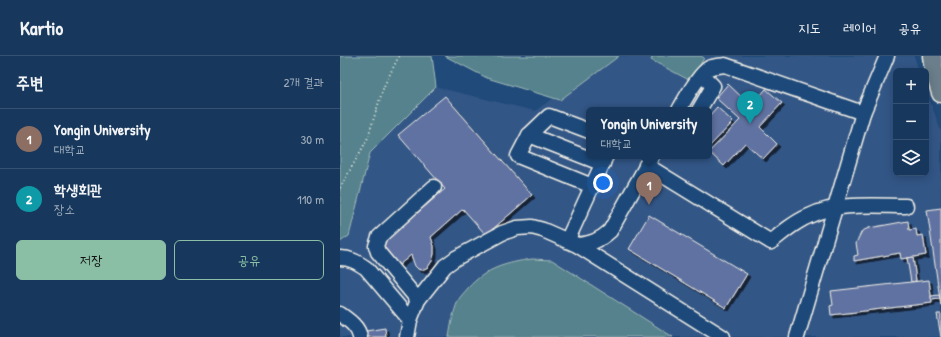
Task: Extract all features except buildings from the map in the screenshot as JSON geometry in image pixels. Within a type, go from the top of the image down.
[{"type":"main road","points":[[932,56],[934,70],[941,93]]},
{"type":"street","points":[[797,337],[863,113],[886,56]]},
{"type":"street","points":[[681,107],[690,92],[708,69],[725,65],[863,113]]},
{"type":"street","points":[[701,107],[713,86],[702,76]]},
{"type":"street","points":[[586,130],[549,116],[529,135],[518,156],[592,186]]},
{"type":"street","points":[[529,135],[586,154]]},
{"type":"street","points":[[572,243],[592,186],[604,160]]},
{"type":"street","points":[[572,243],[593,243],[610,230],[649,161],[771,242],[793,224],[810,215],[835,207],[906,206]]},
{"type":"street","points":[[418,300],[378,252],[376,246],[379,238],[434,187]]},
{"type":"street","points":[[408,337],[410,320],[418,300],[440,272],[451,262],[502,233],[517,228],[532,227],[543,230],[572,243],[723,337]]},
{"type":"street","points":[[340,258],[346,258],[366,268],[410,320]]},
{"type":"street","points":[[340,314],[354,325],[360,337]]},
{"type":"path","points":[[340,188],[367,140],[384,86],[399,56]]},
{"type":"shaded area","points":[[613,56],[914,56],[918,68],[893,68],[893,176],[929,176],[929,98],[941,131],[941,337],[340,337],[340,242],[349,236],[370,153],[436,87],[535,111]]},
{"type":"green space","points":[[340,56],[432,56],[436,87],[370,153],[349,236],[340,242]]},
{"type":"green space","points":[[445,56],[619,56],[560,100],[487,78]]},
{"type":"green space","points":[[653,56],[701,56],[704,58],[691,81],[651,60]]},
{"type":"green space","points":[[532,259],[552,260],[673,337],[449,337],[453,314],[458,301],[475,281],[489,271],[514,262]]},
{"type":"place","name":"학생회관","points":[[750,124]]},
{"type":"place","name":"Yongin University","points":[[649,205]]}]
